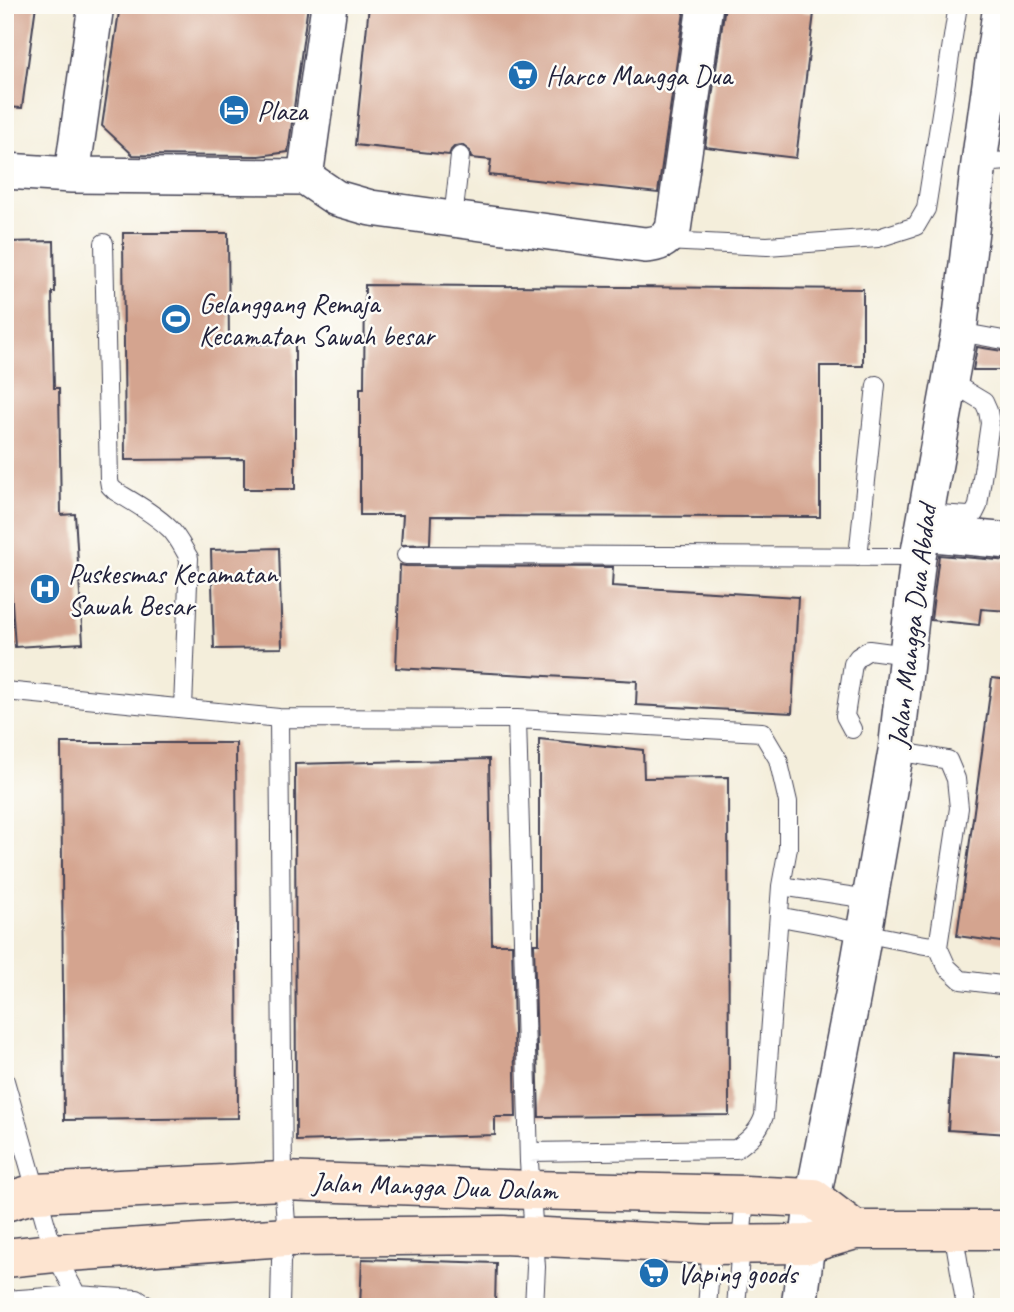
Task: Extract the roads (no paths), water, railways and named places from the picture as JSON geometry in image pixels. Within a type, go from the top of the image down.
[{"type":"street","points":[[72,175],[96,5]]},
{"type":"street","points":[[305,177],[329,5]]},
{"type":"street","points":[[5,172],[305,177],[336,198],[372,208],[645,245],[655,244],[665,241],[673,230],[705,5]]},
{"type":"street","name":"Jalan Mangga Dua Abdad","points":[[799,1307],[813,1198],[853,995],[896,751],[922,534],[949,381],[994,162],[1001,5]]},
{"type":"street","points":[[922,534],[1009,541]]},
{"type":"street","name":"Jalan Mangga Dua Dalam","points":[[21,1197],[283,1181],[813,1198]]},
{"type":"street","points":[[813,1198],[855,1230]]},
{"type":"street","name":"Jalan Mangga Dua Dalam","points":[[5,1258],[287,1237],[534,1236],[727,1245],[807,1244],[855,1230],[1009,1230]]},
{"type":"lane","points":[[665,241],[768,246],[878,239],[916,226],[926,209],[958,5]]},
{"type":"lane","points":[[453,219],[460,156]]},
{"type":"lane","points":[[104,243],[110,486],[171,529],[188,558],[183,708]]},
{"type":"lane","points":[[959,332],[1009,341]]},
{"type":"lane","points":[[406,555],[858,557],[974,514],[978,506],[990,423],[988,411],[984,402],[949,381]]},
{"type":"lane","points":[[858,557],[876,385]]},
{"type":"lane","points":[[852,729],[845,716],[853,664],[858,657],[869,650],[908,656]]},
{"type":"lane","points":[[5,691],[279,718],[517,719],[762,732],[778,759],[788,802],[788,848],[781,886],[764,1116],[761,1125],[750,1140],[736,1149],[528,1152]]},
{"type":"lane","points":[[279,718],[283,1181],[287,1237],[281,1261],[280,1307]]},
{"type":"lane","points":[[517,719],[528,1152],[536,1267],[534,1307]]},
{"type":"lane","points":[[896,751],[948,760],[956,779],[959,808],[938,947],[947,967],[961,980],[1009,986]]},
{"type":"lane","points":[[781,886],[869,899]]},
{"type":"lane","points":[[780,917],[938,947]]},
{"type":"lane","points":[[5,1081],[21,1197],[78,1295]]},
{"type":"lane","points":[[707,1307],[745,1195]]},
{"type":"lane","points":[[953,1230],[966,1307]]},
{"type":"lane","points":[[727,1245],[736,1307]]},
{"type":"lane","points":[[5,1300],[78,1295],[137,1299],[149,1307]]},
{"type":"place","name":"Harco Mangga Dua","points":[[523,75]]},
{"type":"place","name":"Plaza","points":[[234,110]]},
{"type":"place","name":"Gelanggang Remaja Kecamatan Sawah besar","points":[[176,319]]},
{"type":"place","name":"Puskesmas Kecamatan Sawah Besar","points":[[45,589]]},
{"type":"place","name":"Vaping goods","points":[[654,1273]]}]
